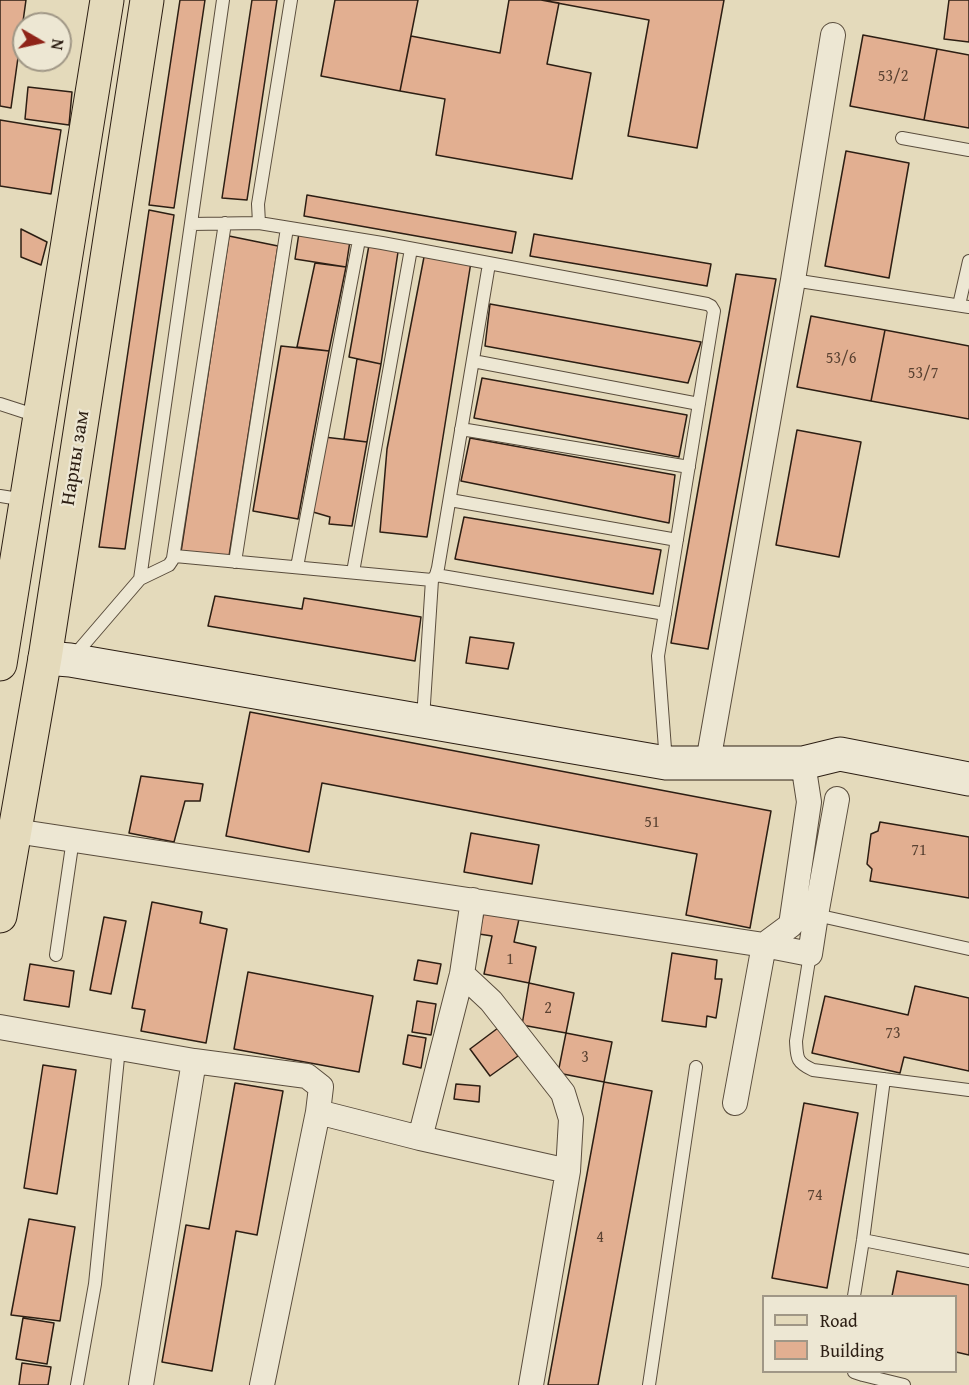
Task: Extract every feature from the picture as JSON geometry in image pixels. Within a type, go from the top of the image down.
[{"type":"main road","points":[[0,663],[14,498],[41,414],[107,0]]},
{"type":"main road","name":"Нарны зам","points":[[0,916],[15,831],[58,659],[147,0]]},
{"type":"street","points":[[708,762],[793,280],[833,35]]},
{"type":"street","points":[[58,659],[666,763],[803,763],[840,754],[969,779]]},
{"type":"street","points":[[735,1103],[765,945],[791,925],[809,802],[803,763]]},
{"type":"street","points":[[15,831],[765,945],[810,954],[837,800]]},
{"type":"street","points":[[420,1138],[462,974],[473,900]]},
{"type":"street","points":[[462,974],[491,1001],[563,1093],[571,1119],[568,1171],[531,1385]]},
{"type":"street","points":[[0,1027],[194,1061],[307,1076],[321,1087],[318,1112],[262,1385]]},
{"type":"street","points":[[141,1385],[194,1061]]},
{"type":"street","points":[[318,1112],[420,1138],[568,1171]]},
{"type":"lane","points":[[140,579],[223,0]]},
{"type":"lane","points":[[259,223],[258,204],[291,0]]},
{"type":"lane","points":[[902,138],[969,150]]},
{"type":"lane","points":[[191,224],[259,223],[411,249],[711,306],[714,311],[658,656],[666,763]]},
{"type":"lane","points":[[58,659],[140,579],[169,565],[173,558],[225,224]]},
{"type":"lane","points":[[235,562],[286,228]]},
{"type":"lane","points":[[297,567],[359,240]]},
{"type":"lane","points":[[353,573],[411,249]]},
{"type":"lane","points":[[793,280],[964,306],[969,261]]},
{"type":"lane","points":[[423,721],[434,577],[450,500],[489,264]]},
{"type":"lane","points":[[473,361],[699,404]]},
{"type":"lane","points":[[0,404],[28,413],[41,414]]},
{"type":"lane","points":[[461,429],[689,467]]},
{"type":"lane","points":[[450,500],[677,540]]},
{"type":"lane","points":[[173,558],[175,556],[353,573],[434,577],[665,614]]},
{"type":"lane","points":[[56,955],[73,839]]},
{"type":"lane","points":[[816,915],[969,949]]},
{"type":"lane","points":[[810,954],[796,1041],[796,1055],[802,1065],[813,1070],[969,1090]]},
{"type":"lane","points":[[77,1385],[95,1284],[119,1048]]},
{"type":"lane","points":[[649,1385],[696,1067]]},
{"type":"lane","points":[[854,1295],[884,1078]]},
{"type":"lane","points":[[863,1240],[969,1260]]},
{"type":"lane","points":[[859,1373],[904,1385]]},
{"type":"building","points":[[0,0],[26,0],[24,12],[12,12],[12,72],[16,72],[11,108],[0,106]]},
{"type":"building","points":[[180,0],[205,0],[174,208],[149,205]]},
{"type":"building","points":[[252,0],[277,0],[247,200],[222,198]]},
{"type":"building","points":[[335,0],[418,0],[400,91],[321,76]]},
{"type":"building","points":[[509,0],[541,0],[559,3],[547,64],[591,73],[572,179],[436,155],[445,99],[400,91],[411,36],[500,53]]},
{"type":"building","points":[[541,0],[724,0],[697,148],[628,136],[649,20]]},
{"type":"building","points":[[949,0],[969,0],[969,42],[944,39]]},
{"type":"building","points":[[863,35],[937,49],[924,120],[850,106]]},
{"type":"building","points":[[937,49],[969,55],[969,128],[924,120]]},
{"type":"building","points":[[28,87],[72,92],[69,125],[25,119]]},
{"type":"building","points":[[0,120],[61,130],[51,194],[0,186]]},
{"type":"building","points":[[846,151],[909,163],[889,278],[825,266]]},
{"type":"building","points":[[307,195],[516,232],[512,253],[304,216]]},
{"type":"building","points":[[149,210],[174,215],[125,549],[99,547]]},
{"type":"building","points":[[21,229],[47,242],[41,265],[21,257]]},
{"type":"building","points":[[299,233],[350,241],[346,267],[295,259]]},
{"type":"building","points":[[534,234],[711,264],[707,286],[530,256]]},
{"type":"building","points":[[229,236],[278,246],[229,556],[181,552]]},
{"type":"building","points":[[369,245],[398,252],[381,364],[349,357]]},
{"type":"building","points":[[424,257],[471,262],[427,537],[380,532],[387,449]]},
{"type":"building","points":[[315,263],[346,267],[329,351],[297,347]]},
{"type":"building","points":[[736,274],[776,279],[708,649],[671,643]]},
{"type":"building","points":[[490,304],[701,342],[688,383],[485,346]]},
{"type":"building","points":[[811,316],[885,330],[871,401],[797,387]]},
{"type":"building","points":[[885,330],[969,346],[969,419],[871,401]]},
{"type":"building","points":[[281,346],[329,351],[298,519],[253,511]]},
{"type":"building","points":[[357,359],[381,364],[367,442],[344,439]]},
{"type":"building","points":[[482,378],[687,415],[679,457],[474,418]]},
{"type":"building","points":[[797,430],[861,442],[839,557],[776,545]]},
{"type":"building","points":[[324,437],[367,442],[352,526],[329,524],[330,517],[313,512]]},
{"type":"building","points":[[470,438],[675,475],[669,523],[461,481]]},
{"type":"building","points":[[464,517],[661,550],[653,594],[455,559]]},
{"type":"building","points":[[215,596],[302,609],[304,598],[421,617],[415,661],[208,626]]},
{"type":"building","points":[[470,637],[514,643],[508,669],[466,663]]},
{"type":"building","points":[[250,712],[771,811],[750,928],[686,915],[697,854],[322,783],[309,852],[226,836]]},
{"type":"building","points":[[141,776],[203,784],[200,801],[185,801],[174,842],[129,833]]},
{"type":"building","points":[[880,822],[969,837],[969,898],[870,881],[872,869],[867,864],[871,834],[878,831]]},
{"type":"building","points":[[471,833],[539,845],[532,884],[464,872]]},
{"type":"building","points":[[152,902],[202,912],[200,923],[227,929],[206,1043],[141,1031],[145,1010],[132,1008]]},
{"type":"building","points":[[484,911],[519,919],[514,942],[536,947],[529,983],[484,974],[492,936],[479,934]]},
{"type":"building","points":[[104,917],[126,921],[111,994],[90,990]]},
{"type":"building","points":[[672,953],[717,960],[715,979],[722,979],[716,1018],[707,1016],[706,1027],[662,1021]]},
{"type":"building","points":[[418,960],[441,964],[437,984],[414,980]]},
{"type":"building","points":[[30,964],[74,971],[69,1007],[24,1000]]},
{"type":"building","points":[[248,972],[373,996],[359,1072],[234,1049]]},
{"type":"building","points":[[529,983],[574,993],[566,1033],[522,1025]]},
{"type":"building","points":[[915,986],[969,998],[969,1071],[904,1057],[900,1073],[812,1053],[825,996],[908,1015]]},
{"type":"building","points":[[417,1001],[436,1004],[431,1035],[412,1032]]},
{"type":"building","points":[[498,1028],[518,1056],[490,1076],[470,1049]]},
{"type":"building","points":[[566,1033],[612,1042],[604,1082],[558,1073]]},
{"type":"building","points":[[408,1035],[426,1038],[421,1068],[403,1064]]},
{"type":"building","points":[[43,1065],[76,1070],[57,1194],[24,1188]]},
{"type":"building","points":[[604,1082],[652,1091],[598,1385],[548,1385]]},
{"type":"building","points":[[235,1083],[283,1091],[257,1235],[236,1231],[212,1371],[162,1362],[186,1225],[209,1229]]},
{"type":"building","points":[[456,1084],[480,1086],[479,1102],[454,1099]]},
{"type":"building","points":[[804,1103],[858,1113],[827,1288],[772,1278]]},
{"type":"building","points":[[29,1219],[75,1227],[60,1321],[11,1315]]},
{"type":"building","points":[[897,1271],[969,1285],[969,1355],[957,1352],[957,1295],[892,1295]]},
{"type":"building","points":[[23,1318],[54,1323],[47,1364],[16,1359]]},
{"type":"building","points":[[22,1363],[51,1367],[48,1385],[19,1385]]}]
